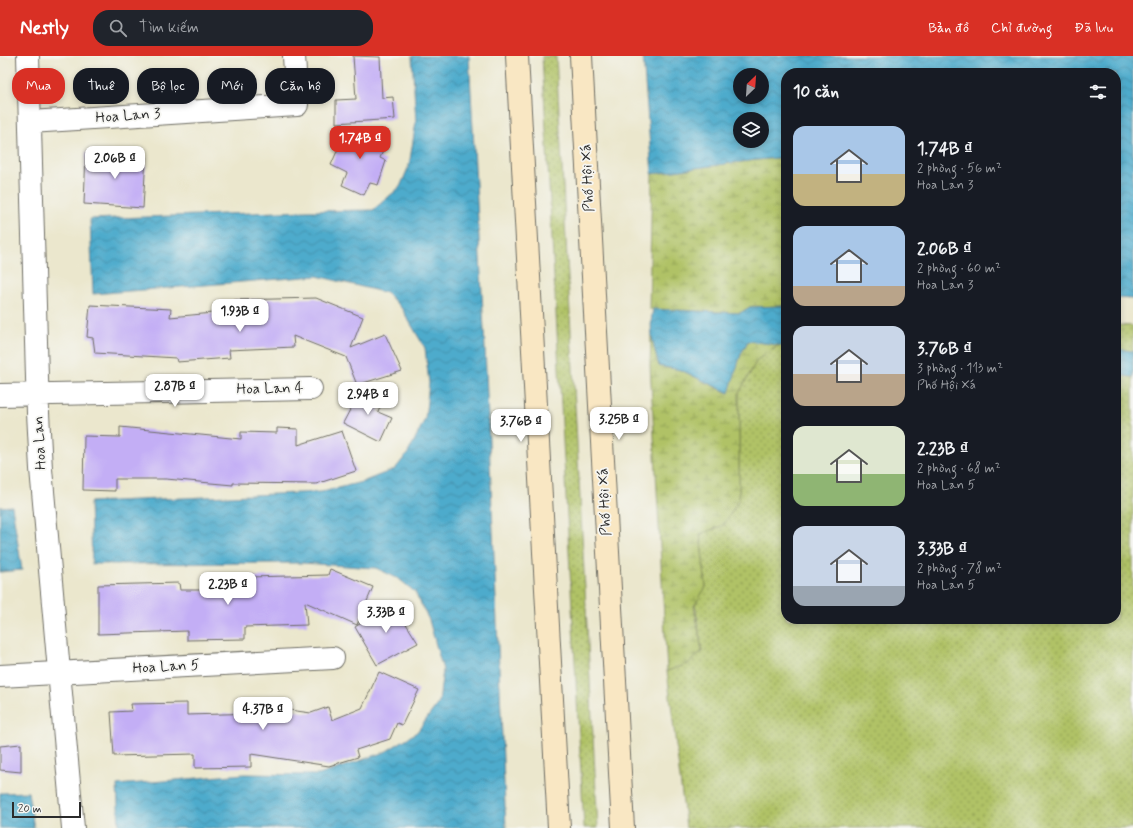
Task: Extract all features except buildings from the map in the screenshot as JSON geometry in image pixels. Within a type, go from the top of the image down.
[{"type":"main road","points":[[517,56],[558,828]]},
{"type":"main road","name":"Phố Hội Xá","points":[[581,56],[623,828]]},
{"type":"street","name":"Hoa Lan","points":[[28,56],[38,393],[42,476],[73,828]]},
{"type":"street","name":"Hoa Lan 3","points":[[30,122],[297,105],[294,56]]},
{"type":"street","name":"Hoa Lan 4","points":[[0,395],[38,393],[311,389]]},
{"type":"street","name":"Hoa Lan 5","points":[[0,676],[332,658]]},
{"type":"green space","points":[[542,56],[556,56],[598,828],[584,828]]},
{"type":"green space","points":[[781,158],[781,306],[750,307],[740,313],[649,309],[652,174]]},
{"type":"green space","points":[[1121,325],[1133,326],[1133,828],[686,828],[667,671],[688,664],[702,651],[695,603],[706,587],[700,534],[724,525],[739,499],[739,393],[757,360],[779,345],[781,345],[781,624],[1121,624]]},
{"type":"green space","points":[[651,335],[659,366],[681,370],[728,393],[741,354],[748,341],[779,345],[757,360],[739,393],[739,499],[724,525],[700,534],[706,587],[694,606],[702,651],[688,664],[667,671],[650,365]]},
{"type":"water","points":[[412,56],[469,56],[485,348],[506,828],[119,828],[117,785],[244,774],[319,775],[385,752],[417,732],[439,702],[443,670],[429,620],[415,592],[399,579],[376,568],[302,563],[92,564],[90,502],[321,492],[362,482],[395,469],[408,453],[425,419],[429,383],[425,348],[402,309],[387,293],[317,276],[93,294],[90,219],[373,210],[400,187],[409,166],[416,122]]},
{"type":"water","points":[[643,56],[1133,56],[1133,299],[1121,298],[1121,68],[781,68],[781,158],[652,174]]},
{"type":"water","points":[[781,306],[781,345],[748,341],[741,354],[729,393],[681,370],[659,366],[651,331],[653,309],[740,313],[750,307]]},
{"type":"water","points":[[1121,350],[1133,351],[1133,377],[1121,376]]},
{"type":"water","points":[[12,506],[22,570],[0,572],[0,507]]},
{"type":"water","points":[[28,792],[34,828],[0,828],[0,793]]}]
